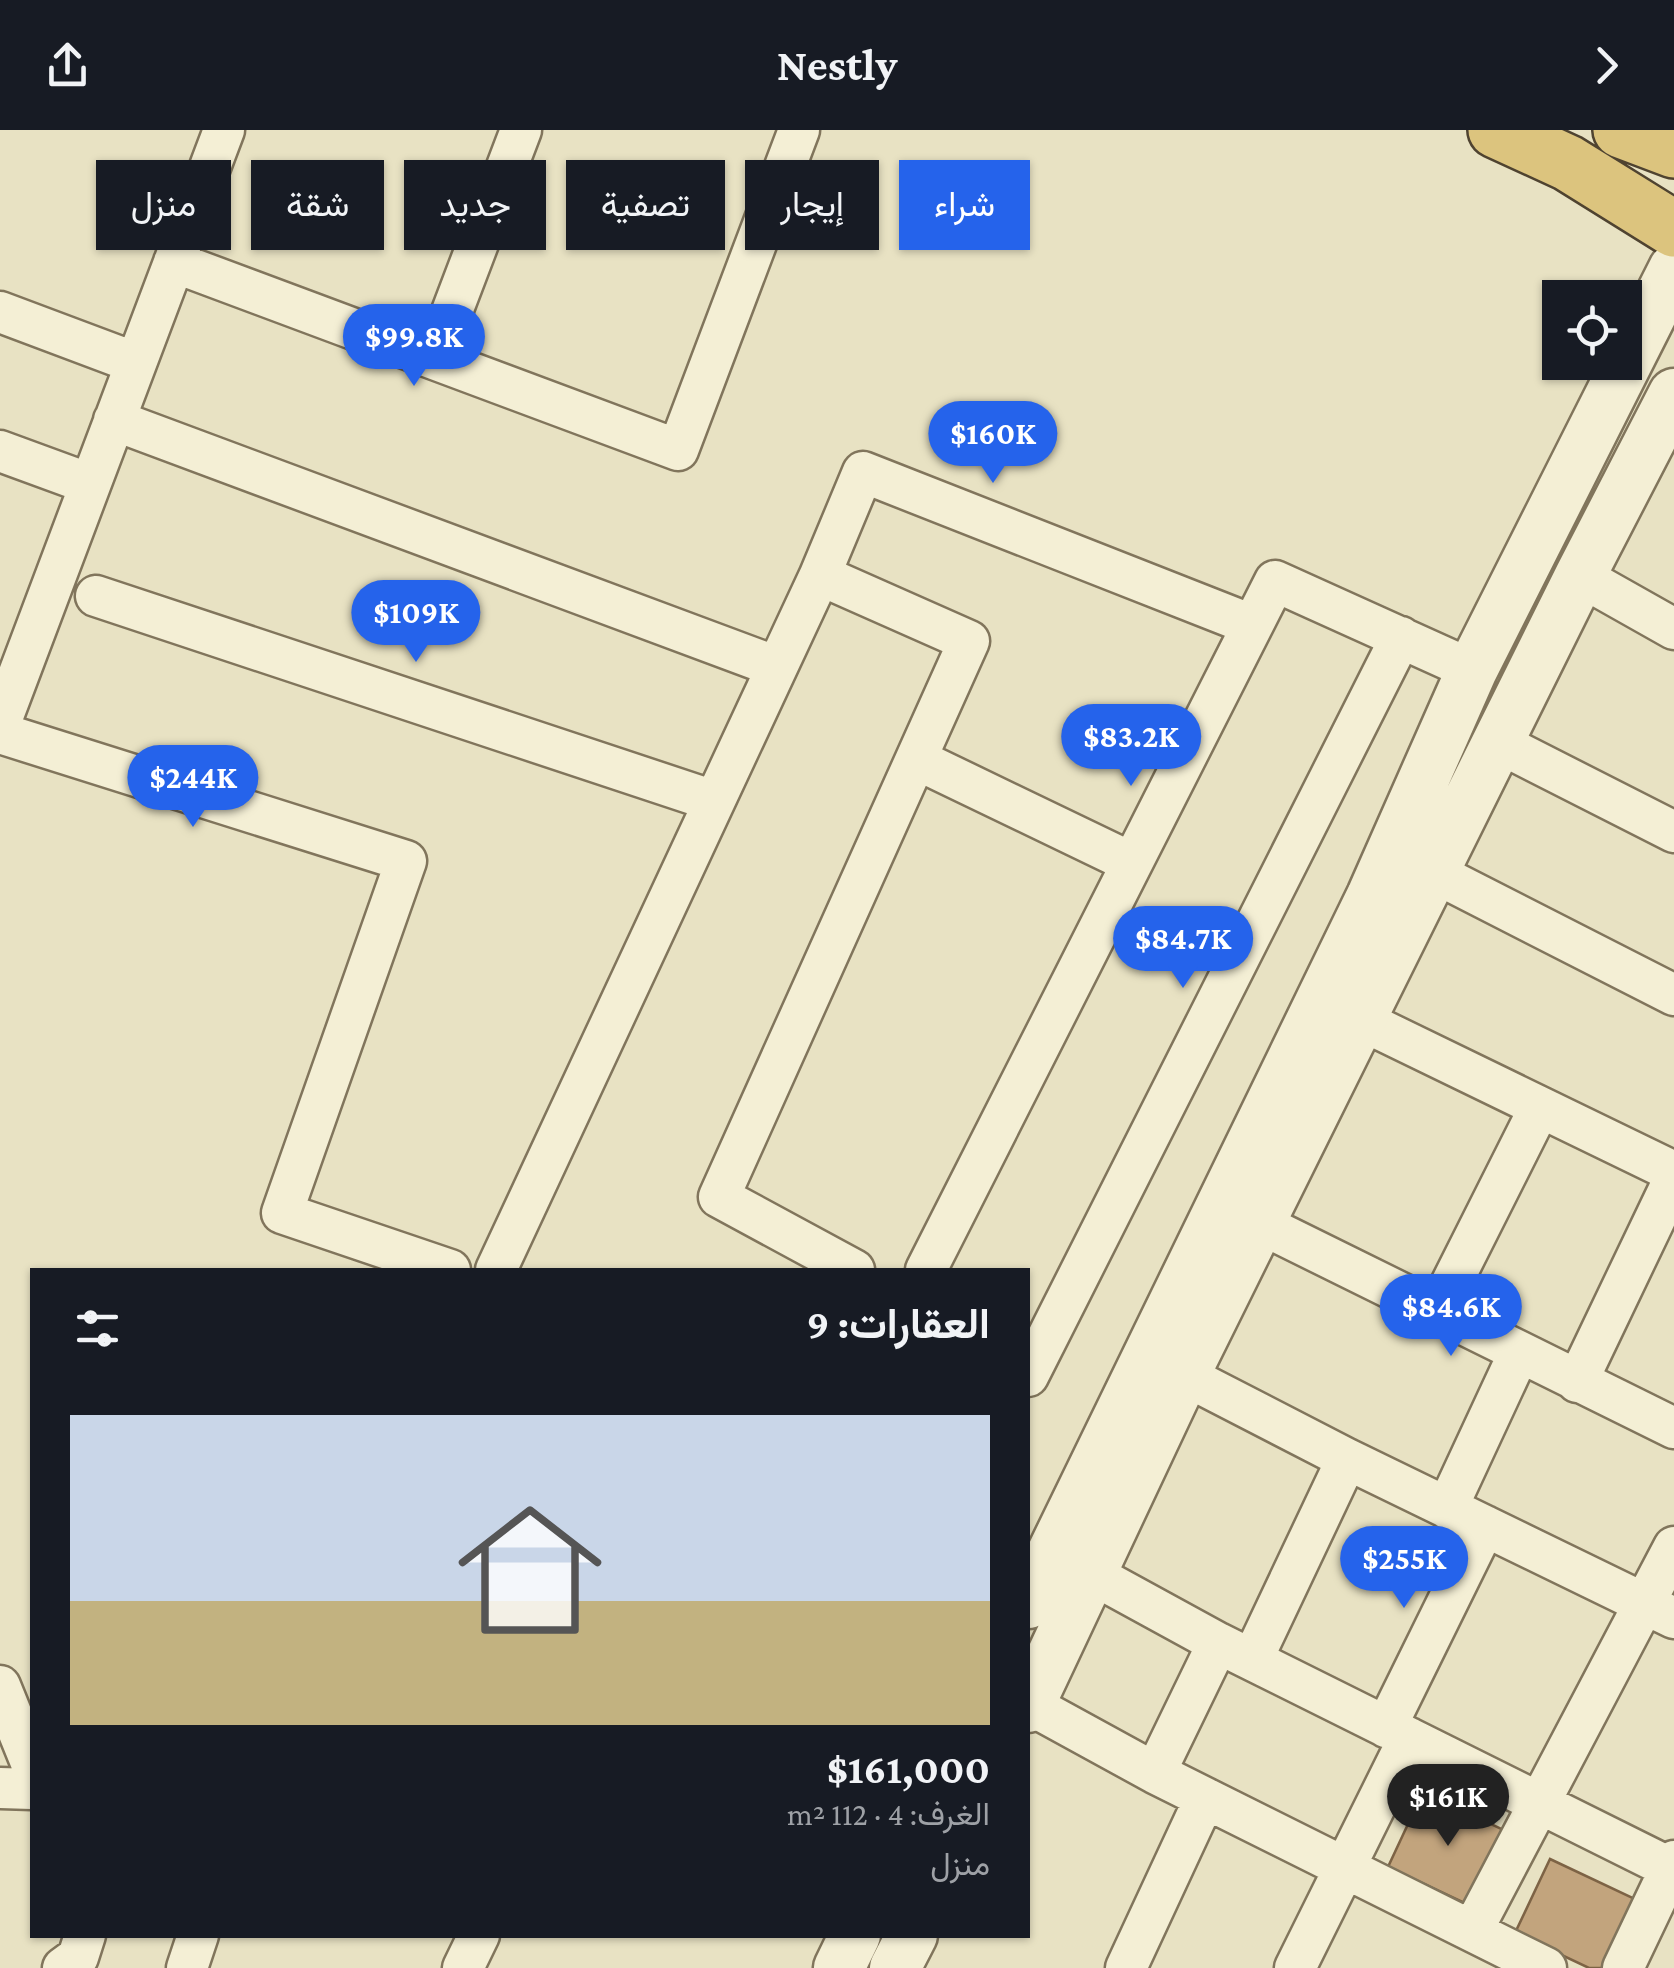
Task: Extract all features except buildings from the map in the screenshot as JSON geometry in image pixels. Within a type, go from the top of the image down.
[{"type":"highway","points":[[1496,130],[1568,163],[1674,229]]},
{"type":"highway","points":[[1621,130],[1674,150]]},
{"type":"street","points":[[0,724],[224,130]]},
{"type":"street","points":[[434,359],[520,130]]},
{"type":"street","points":[[174,262],[678,450],[799,130]]},
{"type":"street","points":[[1030,1696],[1059,1546],[1184,1375],[1361,1020],[1391,907],[1472,670],[1674,269]]},
{"type":"street","points":[[0,312],[136,363]]},
{"type":"street","points":[[1030,1598],[1391,907],[1433,872],[1580,576],[1669,415]]},
{"type":"street","points":[[114,420],[777,667]]},
{"type":"street","points":[[0,451],[90,484]]},
{"type":"street","points":[[497,1268],[820,575],[863,472],[1252,626]]},
{"type":"street","points":[[820,575],[969,641],[719,1196],[850,1268]]},
{"type":"street","points":[[1580,576],[1674,629]]},
{"type":"street","points":[[927,1268],[1275,580],[1472,670]]},
{"type":"street","points":[[96,596],[714,801]]},
{"type":"street","points":[[1030,1372],[1401,637]]},
{"type":"street","points":[[0,733],[406,860],[282,1213],[436,1268]]},
{"type":"street","points":[[1499,743],[1674,832]]},
{"type":"street","points":[[916,759],[1132,863]]},
{"type":"street","points":[[1433,872],[1674,996]]},
{"type":"street","points":[[1361,1020],[1674,1175],[1577,1382]]},
{"type":"street","points":[[1436,1314],[1540,1107]]},
{"type":"street","points":[[1261,1224],[1436,1314],[1674,1428]]},
{"type":"street","points":[[1448,1508],[1519,1353]]},
{"type":"street","points":[[1184,1375],[1346,1459],[1659,1611]]},
{"type":"street","points":[[1155,1774],[1235,1651],[1346,1459]]},
{"type":"street","points":[[1296,1968],[1345,1868],[1485,1526]]},
{"type":"street","points":[[1059,1546],[1235,1651],[1673,1867],[1622,1968]]},
{"type":"street","points":[[1472,1931],[1540,1803],[1659,1611],[1674,1547]]},
{"type":"street","points":[[0,1686],[30,1760]]},
{"type":"street","points":[[1030,1707],[1155,1774],[1546,1968]]},
{"type":"street","points":[[0,1788],[30,1789]]},
{"type":"street","points":[[1126,1968],[1204,1798]]},
{"type":"street","points":[[186,1968],[197,1938]]},
{"type":"street","points":[[463,1968],[478,1938]]},
{"type":"street","points":[[839,1968],[854,1938]]},
{"type":"street","points":[[895,1968],[910,1938]]}]
